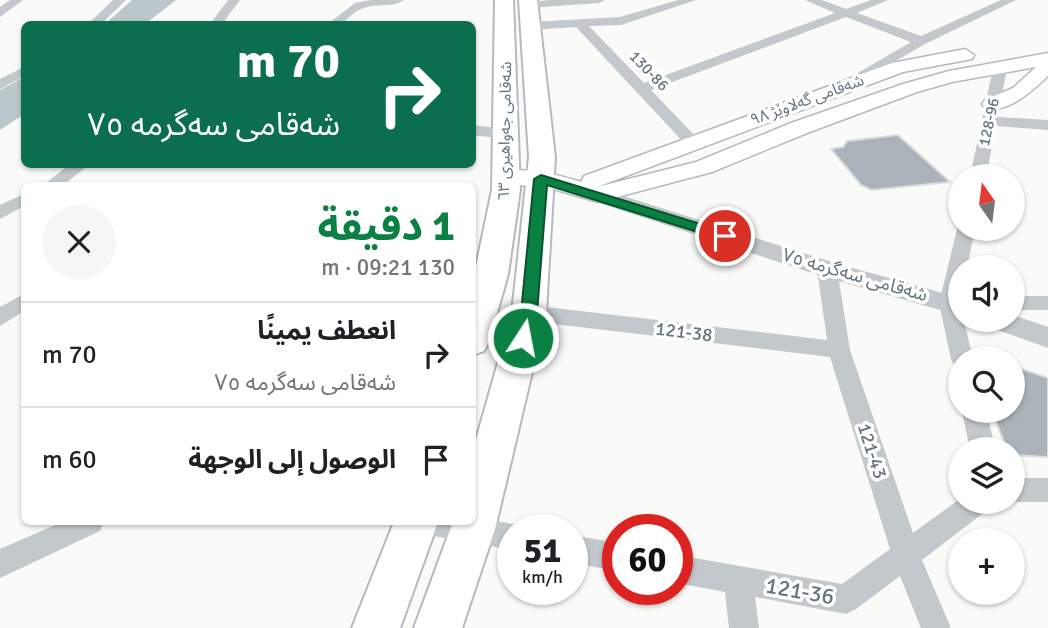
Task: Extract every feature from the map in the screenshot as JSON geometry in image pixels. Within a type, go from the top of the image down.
[{"type":"main road","name":"شەقامی جەواهیری ٦٣","points":[[476,328],[492,274],[503,217],[507,178],[505,134],[523,8]]},
{"type":"main road","name":"شەقامی جەواهیری ٦٣","points":[[476,517],[529,313],[541,179],[541,121],[523,8]]},
{"type":"main road","name":"شەقامی گەلاوێژ ٩٨","points":[[575,188],[899,67],[1048,40]]},
{"type":"main road","points":[[977,53],[1000,68]]},
{"type":"main road","name":"شەقامی گەلاوێژ ٩٨","points":[[598,195],[680,175],[909,88],[1048,59]]},
{"type":"main road","points":[[991,113],[1020,92],[1048,65]]},
{"type":"main road","points":[[772,113],[799,128]]},
{"type":"main road","name":"شەقامی سەگرمە ٧٥","points":[[507,178],[541,179],[598,195]]},
{"type":"main road","points":[[376,628],[415,525]]},
{"type":"main road","name":"شەقامی جەواهیری ٦٣","points":[[438,628],[474,525]]},
{"type":"street","points":[[0,13],[17,0]]},
{"type":"street","points":[[97,21],[120,0]]},
{"type":"street","points":[[218,21],[234,0]]},
{"type":"street","points":[[338,21],[359,5],[398,0]]},
{"type":"street","points":[[523,8],[599,0]]},
{"type":"street","points":[[523,8],[580,24],[621,21],[690,0]]},
{"type":"street","points":[[811,0],[921,41]]},
{"type":"street","points":[[642,89],[882,0]]},
{"type":"street","points":[[849,84],[921,41],[1010,0]]},
{"type":"street","name":"130-86","points":[[580,24],[693,143]]},
{"type":"street","name":"128-96","points":[[981,164],[1000,68]]},
{"type":"street","points":[[0,85],[21,73]]},
{"type":"street","points":[[991,113],[1048,125]]},
{"type":"street","points":[[476,130],[505,134]]},
{"type":"street","points":[[56,182],[76,168]]},
{"type":"street","name":"شەقامی سەگرمە ٧٥","points":[[598,195],[827,269],[948,302]]},
{"type":"street","points":[[0,213],[21,201]]},
{"type":"street","name":"121-43","points":[[827,269],[839,350],[906,555],[936,628]]},
{"type":"street","points":[[0,318],[21,303]]},
{"type":"street","points":[[1025,303],[1048,303]]},
{"type":"street","name":"121-38","points":[[529,313],[839,350]]},
{"type":"street","points":[[1025,330],[1048,338]]},
{"type":"street","points":[[1025,490],[1048,490]]},
{"type":"street","name":"121-36","points":[[693,572],[846,599],[961,514]]},
{"type":"street","points":[[0,564],[84,525]]},
{"type":"street","points":[[447,525],[497,534]]},
{"type":"street","points":[[738,581],[744,628]]},
{"type":"shaded area","points":[[132,0],[176,0],[149,21],[108,21]]},
{"type":"shaded area","points":[[21,79],[21,116],[0,130],[0,90]]},
{"type":"building","points":[[898,135],[948,182],[871,190],[861,185],[831,149],[843,147],[847,141]]},
{"type":"building","points":[[1025,370],[1048,378],[1048,457],[1025,456],[1025,437],[1002,437],[997,423],[1025,423]]},
{"type":"route","points":[[523,338],[529,313],[541,179],[725,236]]}]
